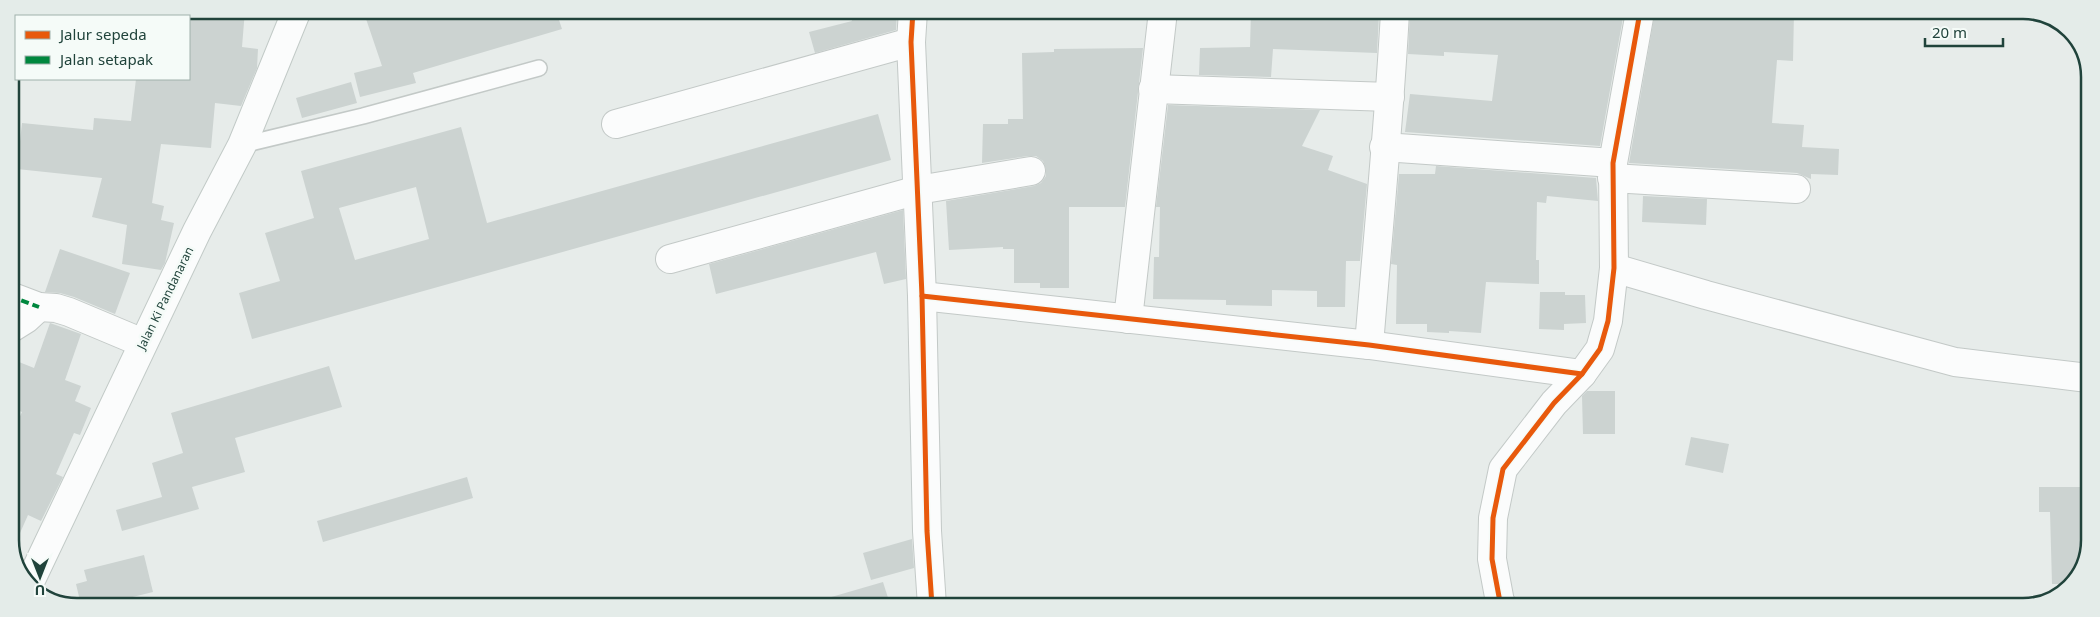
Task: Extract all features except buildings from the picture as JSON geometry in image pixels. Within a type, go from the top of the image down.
[{"type":"street","name":"Jalan Ki Pandanaran","points":[[32,577],[197,231],[242,145],[293,19]]},
{"type":"street","points":[[913,19],[911,42],[922,296],[928,598]]},
{"type":"street","points":[[1128,319],[1162,19]]},
{"type":"street","points":[[1370,345],[1395,19]]},
{"type":"street","points":[[1499,598],[1492,559],[1493,518],[1503,469],[1554,403],[1582,374],[1600,349],[1608,321],[1614,268],[1613,171],[1639,19]]},
{"type":"street","points":[[616,124],[911,42]]},
{"type":"street","points":[[1153,89],[1390,97]]},
{"type":"street","points":[[1384,147],[1796,189]]},
{"type":"street","points":[[670,259],[918,190],[1031,171]]},
{"type":"street","points":[[1614,268],[1706,295],[1925,352],[1955,362],[2081,377]]},
{"type":"street","points":[[922,296],[1370,345],[1582,374]]},
{"type":"street","points":[[19,299],[39,307],[56,308],[69,312],[143,343]]},
{"type":"street","points":[[19,324],[39,307]]},
{"type":"lane","points":[[242,145],[363,116],[539,68]]},
{"type":"marked path","points":[[19,299],[39,307]]},
{"type":"cycle path","points":[[912,19],[911,42],[922,296],[927,531],[931,598]]},
{"type":"cycle path","points":[[1499,598],[1492,559],[1493,518],[1503,469],[1554,403],[1582,374],[1600,349],[1608,321],[1614,268],[1613,163],[1639,19]]},
{"type":"cycle path","points":[[922,296],[1369,345],[1582,374]]}]
